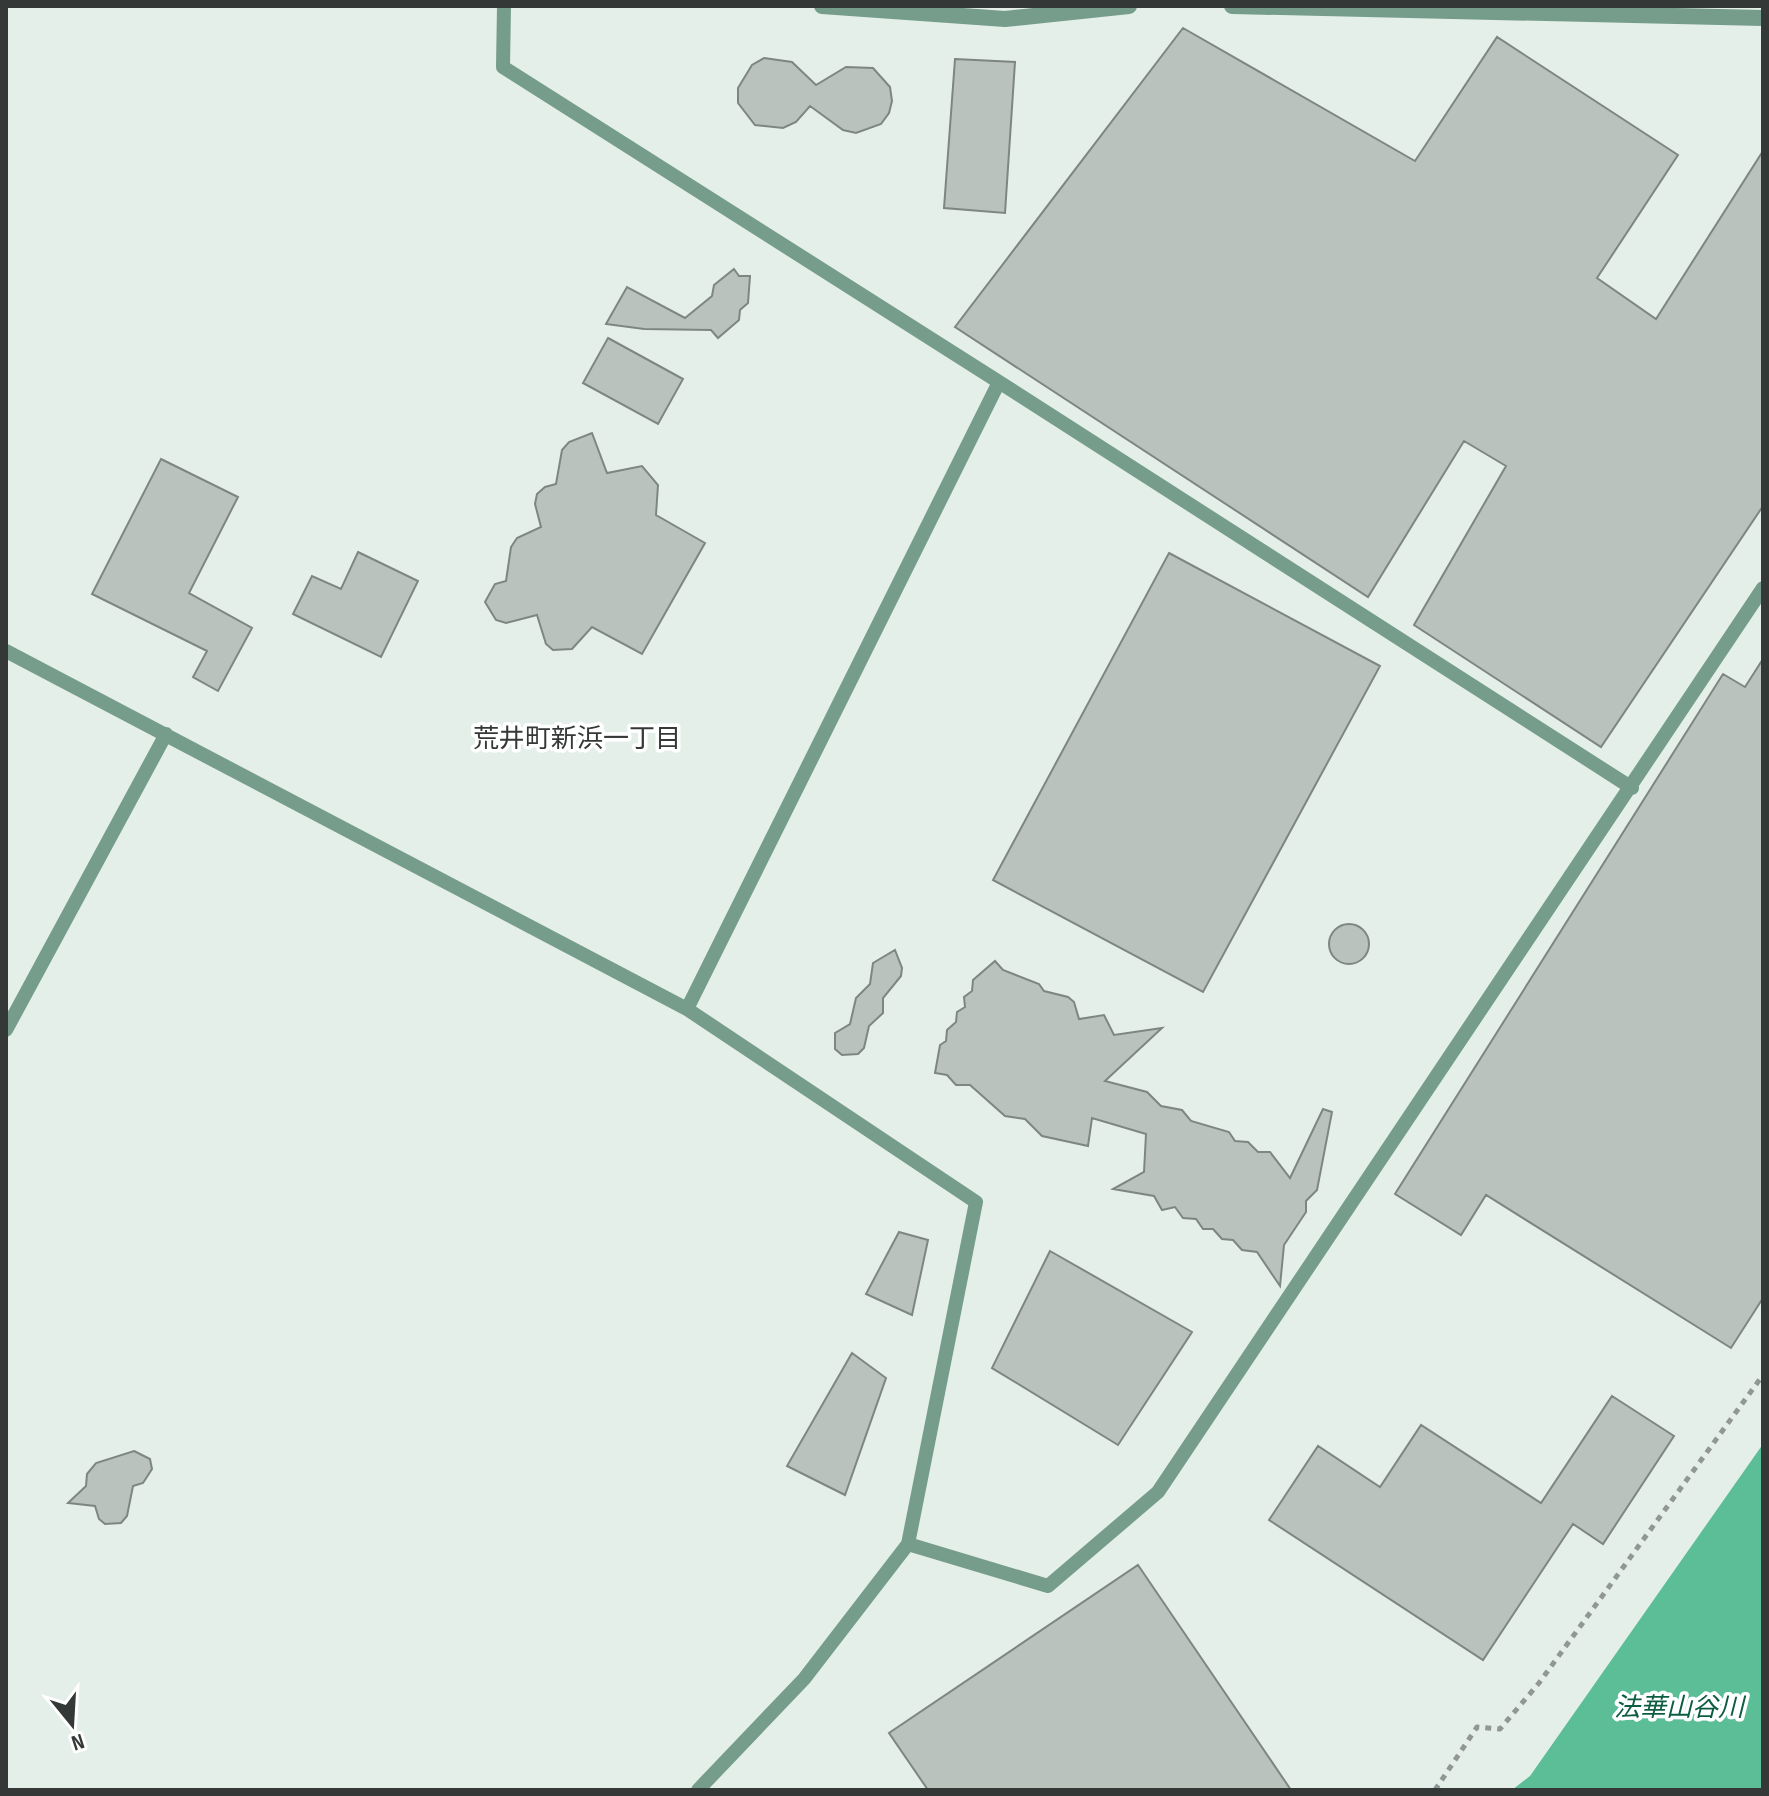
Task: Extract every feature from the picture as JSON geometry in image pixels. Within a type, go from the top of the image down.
[{"type":"street","points":[[822,6],[1005,19],[1129,6]]},
{"type":"street","points":[[1232,6],[1763,18]]},
{"type":"lane","points":[[504,6],[503,67],[1632,788]]},
{"type":"lane","points":[[687,1009],[999,382]]},
{"type":"lane","points":[[908,1544],[1048,1586],[1158,1492],[1763,588]]},
{"type":"lane","points":[[6,651],[687,1009],[976,1202],[908,1544],[804,1679],[698,1790]]},
{"type":"lane","points":[[6,1030],[166,734]]},
{"type":"path","points":[[1435,1790],[1477,1727],[1500,1729],[1539,1683],[1763,1375]]},
{"type":"water","name":"法華山谷川","points":[[1763,1444],[1763,1790],[1512,1790],[1530,1776]]},
{"type":"building","points":[[1183,28],[1415,161],[1497,37],[1678,155],[1597,278],[1656,319],[1763,151],[1763,506],[1601,747],[1414,625],[1506,466],[1464,441],[1368,597],[955,327]]},
{"type":"building","points":[[764,58],[792,62],[816,85],[846,67],[873,68],[890,87],[892,101],[889,113],[881,124],[856,133],[843,130],[810,106],[796,122],[783,128],[755,125],[738,103],[738,88],[752,65]]},
{"type":"building","points":[[955,59],[1015,62],[1005,213],[944,208]]},
{"type":"building","points":[[734,269],[739,276],[750,276],[748,303],[740,310],[739,320],[718,338],[711,330],[644,329],[606,324],[627,287],[685,318],[712,296],[714,285]]},
{"type":"building","points":[[608,338],[683,379],[658,424],[583,383]]},
{"type":"building","points":[[592,433],[607,473],[642,466],[658,485],[656,515],[705,543],[642,654],[592,627],[572,649],[553,650],[546,644],[537,615],[506,623],[496,620],[485,602],[495,584],[506,581],[511,547],[517,538],[541,527],[535,504],[537,494],[545,487],[556,484],[562,450],[569,442]]},
{"type":"building","points":[[161,459],[238,497],[189,593],[252,628],[218,691],[193,677],[207,651],[92,594]]},
{"type":"building","points":[[358,552],[418,581],[381,657],[293,614],[312,576],[341,589]]},
{"type":"building","points":[[1169,553],[1380,666],[1203,992],[993,880]]},
{"type":"building","points":[[1763,659],[1763,1298],[1731,1348],[1486,1195],[1461,1235],[1395,1194],[1723,674],[1745,687]]},
{"type":"building","points":[[1349,924],[1363,930],[1369,944],[1363,958],[1349,964],[1335,958],[1329,944],[1335,930]]},
{"type":"building","points":[[895,950],[902,968],[901,976],[883,998],[883,1013],[869,1026],[864,1048],[858,1054],[842,1055],[835,1049],[835,1033],[850,1024],[856,998],[870,984],[873,963]]},
{"type":"building","points":[[995,961],[1003,970],[1039,984],[1044,991],[1068,997],[1074,1002],[1079,1019],[1104,1015],[1114,1035],[1162,1028],[1105,1081],[1147,1092],[1161,1106],[1182,1110],[1191,1121],[1229,1132],[1235,1141],[1248,1142],[1258,1152],[1270,1152],[1290,1178],[1323,1109],[1332,1112],[1317,1190],[1306,1201],[1306,1212],[1284,1245],[1280,1286],[1257,1252],[1242,1250],[1233,1240],[1222,1239],[1213,1229],[1203,1229],[1196,1219],[1183,1218],[1175,1207],[1162,1210],[1154,1196],[1113,1189],[1144,1172],[1146,1134],[1092,1118],[1088,1146],[1042,1136],[1025,1119],[1005,1116],[970,1085],[956,1085],[947,1075],[935,1073],[940,1045],[946,1041],[947,1030],[956,1022],[957,1012],[965,1007],[964,997],[972,991],[973,980]]},
{"type":"building","points":[[899,1232],[928,1240],[912,1315],[866,1294]]},
{"type":"building","points":[[1050,1251],[1192,1332],[1118,1445],[992,1368]]},
{"type":"building","points":[[852,1353],[886,1378],[845,1495],[787,1466]]},
{"type":"building","points":[[1612,1396],[1674,1436],[1603,1544],[1573,1524],[1483,1660],[1269,1520],[1318,1446],[1380,1487],[1421,1425],[1541,1503]]},
{"type":"building","points":[[134,1451],[150,1459],[152,1469],[143,1483],[133,1486],[127,1516],[121,1523],[105,1524],[99,1519],[95,1506],[68,1503],[86,1486],[87,1474],[96,1463]]},
{"type":"building","points":[[1138,1565],[1291,1790],[928,1790],[889,1733]]},
{"type":"district","name":"荒井町新浜一丁目","points":[[577,738]]}]
